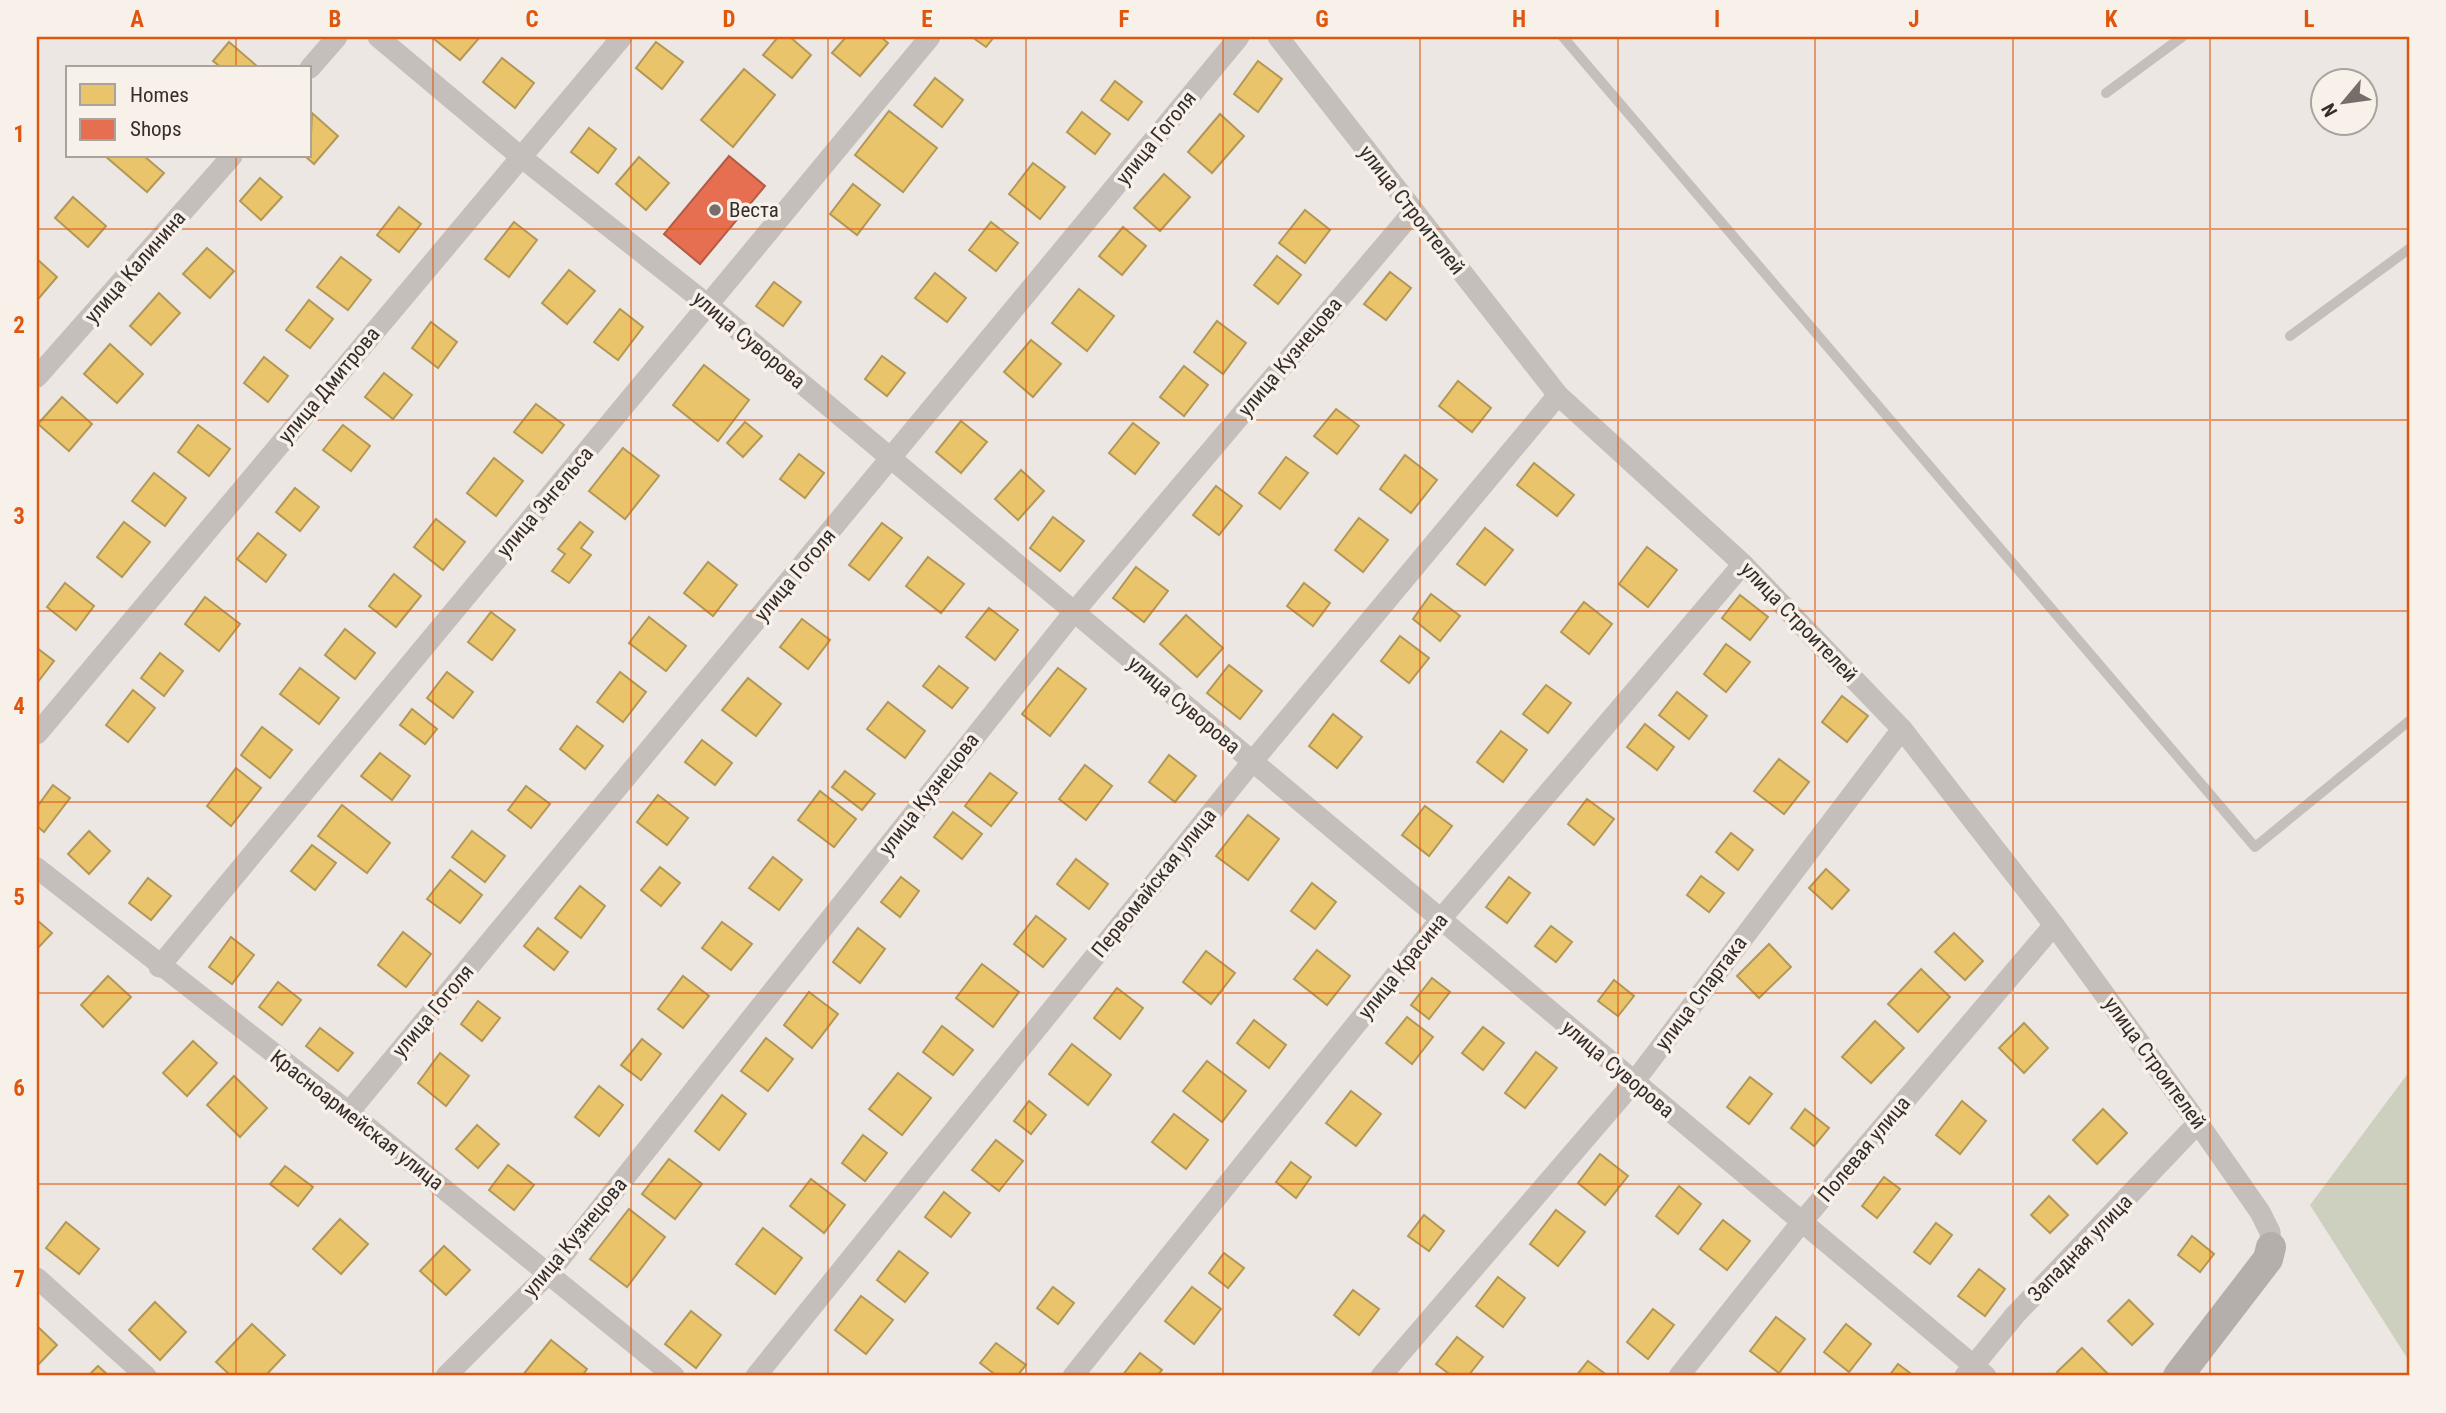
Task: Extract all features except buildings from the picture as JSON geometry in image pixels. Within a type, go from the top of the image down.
[{"type":"street","points":[[312,66],[337,37]]},
{"type":"street","name":"улица Суворова","points":[[378,37],[521,157],[708,305],[1634,1082],[1974,1373]]},
{"type":"street","name":"улица Дмитрова","points":[[37,734],[622,37]]},
{"type":"street","name":"улица Энгельса","points":[[159,967],[930,37]]},
{"type":"street","name":"улица Гоголя","points":[[349,1112],[1239,37]]},
{"type":"street","name":"улица Строителей","points":[[1278,37],[1558,395],[1743,564],[1902,729],[2054,925],[2198,1123],[2260,1212],[2270,1232],[2270,1247]]},
{"type":"street","name":"улица Калинина","points":[[37,377],[230,158]]},
{"type":"street","name":"улица Кузнецова","points":[[446,1376],[548,1274],[1074,612],[1413,212]]},
{"type":"street","name":"Первомайская улица","points":[[756,1376],[1252,762],[1558,395]]},
{"type":"street","name":"улица Красина","points":[[1073,1376],[1440,920],[1743,564]]},
{"type":"street","name":"улица Спартака","points":[[1381,1376],[1634,1082],[1902,729]]},
{"type":"street","name":"Красноармейская улица","points":[[37,868],[159,967],[349,1112],[674,1376]]},
{"type":"street","name":"Полевая улица","points":[[1679,1376],[1801,1223],[2054,925]]},
{"type":"street","name":"Западная улица","points":[[1974,1373],[2015,1315],[2198,1123]]},
{"type":"street","points":[[2178,1376],[2267,1259],[2270,1247]]},
{"type":"street","points":[[37,1278],[146,1376]]},
{"type":"lane","points":[[1563,37],[2255,847],[2409,721]]},
{"type":"lane","points":[[2106,93],[2182,37]]},
{"type":"lane","points":[[2290,336],[2409,249]]},
{"type":"green space","points":[[2409,1072],[2409,1361],[2310,1205]]},
{"type":"place","name":"Веста","points":[[715,210]]}]
